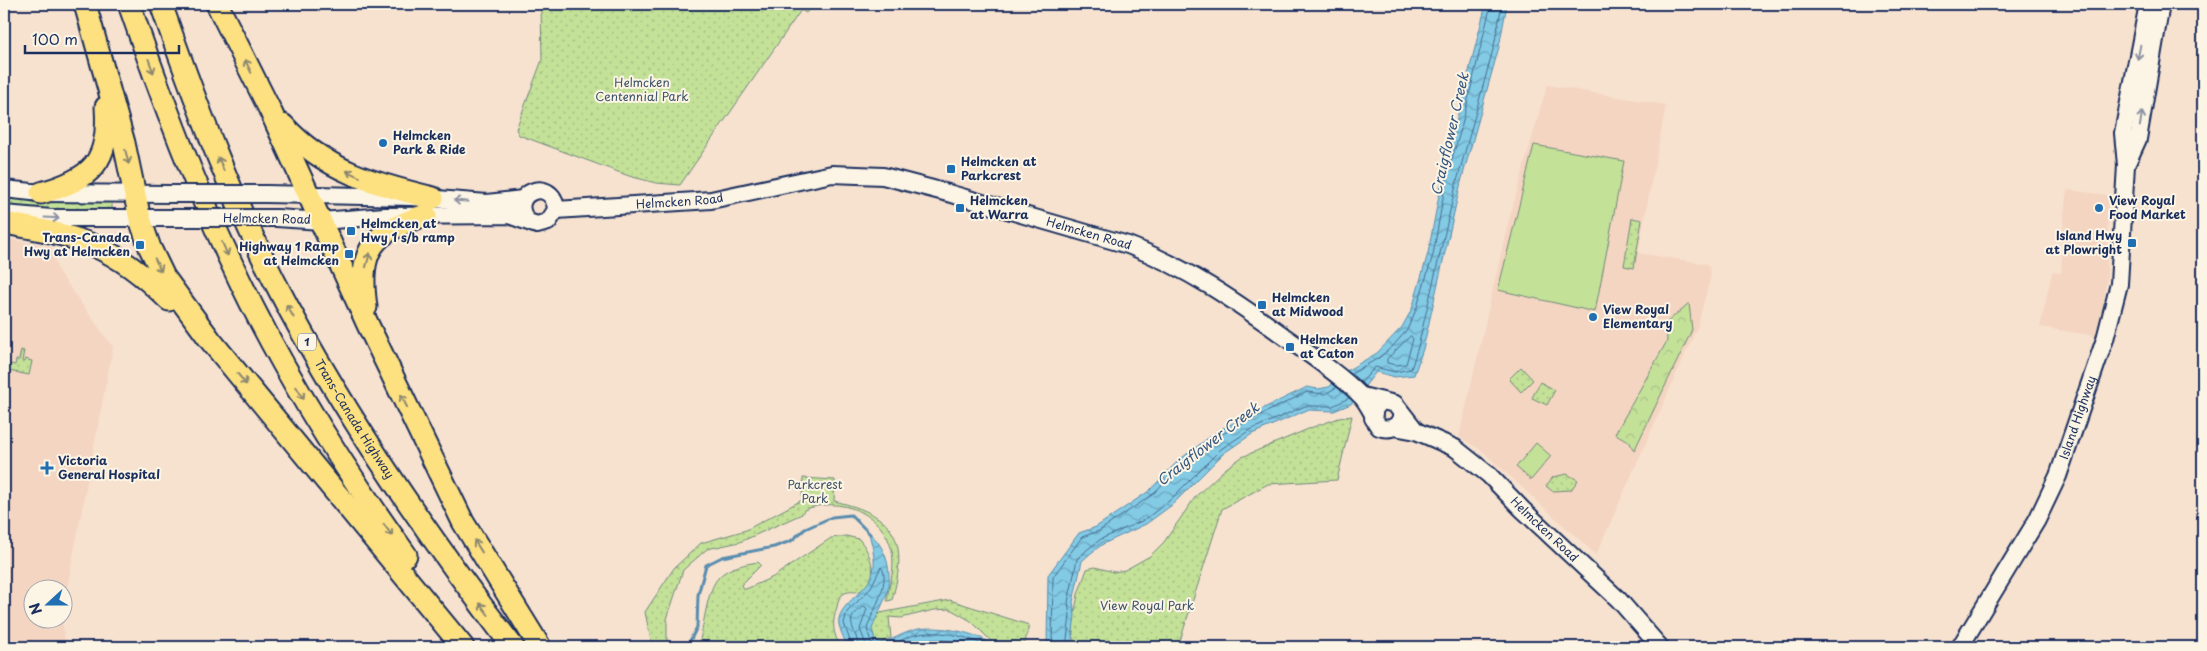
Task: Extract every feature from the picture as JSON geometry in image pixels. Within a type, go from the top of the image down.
[{"type":"highway","points":[[86,4],[110,88],[136,194],[140,219],[150,248],[164,277],[211,341],[463,647]]},
{"type":"highway","points":[[129,4],[172,126],[230,262],[260,321],[292,380],[340,460],[404,552],[474,647]]},
{"type":"highway","name":"Trans-Canada Highway","points":[[161,4],[228,181],[291,314],[350,416],[382,466],[513,647]]},
{"type":"highway","points":[[217,4],[270,110],[368,325],[463,522],[540,647]]},
{"type":"highway","points":[[41,193],[66,186],[78,180],[88,173],[102,153],[108,126],[96,43]]},
{"type":"highway","points":[[270,110],[300,144],[321,159],[350,174],[430,207]]},
{"type":"highway","points":[[368,325],[364,279],[366,261],[376,241],[387,231],[430,207]]},
{"type":"highway","points":[[4,223],[63,234],[97,246],[116,256],[147,279],[211,341]]},
{"type":"main road","name":"Island Highway","points":[[1960,647],[2037,520],[2058,476],[2105,339],[2118,290],[2126,165],[2123,133],[2148,4]]},
{"type":"main road","name":"Island Highway","points":[[2126,165],[2138,139],[2160,4]]},
{"type":"main road","name":"Helmcken Road","points":[[555,206],[650,205],[711,200],[832,174],[883,176],[1076,229],[1159,257],[1229,296],[1362,396],[1373,414]]},
{"type":"main road","name":"Helmcken Road","points":[[4,189],[41,193],[310,195],[509,215],[528,222]]},
{"type":"main road","points":[[538,190],[547,192],[555,206],[548,222],[537,225],[528,222],[523,215],[521,207],[523,199],[529,192],[538,190]]},
{"type":"main road","name":"Helmcken Road","points":[[4,214],[51,218],[277,218],[321,220],[430,207],[487,204],[523,199]]},
{"type":"main road","name":"Helmcken Road","points":[[1362,396],[1385,402]]},
{"type":"main road","points":[[1385,402],[1395,404],[1397,420],[1389,429],[1379,427],[1375,423],[1373,414],[1379,404],[1385,402]]},
{"type":"main road","name":"Helmcken Road","points":[[1397,420],[1416,431],[1455,448],[1489,475],[1522,509],[1619,600],[1660,647]]},
{"type":"shaded area","name":"View Royal Elementary","points":[[1547,85],[1666,105],[1638,253],[1708,264],[1711,275],[1697,328],[1596,555],[1481,450],[1459,437],[1508,223]]},
{"type":"shaded area","points":[[2067,190],[2108,195],[2107,278],[2102,312],[2095,336],[2040,327],[2052,272],[2061,273]]},
{"type":"shaded area","name":"Victoria General Hospital","points":[[4,238],[51,247],[58,271],[113,347],[69,578],[22,578],[22,628],[63,628],[66,647],[4,647]]},
{"type":"green space","name":"Helmcken Centennial Park","points":[[541,4],[814,4],[806,13],[801,10],[680,185],[656,183],[629,176],[519,135],[516,129],[542,60]]},
{"type":"green space","points":[[1534,145],[1624,161],[1595,312],[1498,290]]},
{"type":"green space","points":[[4,196],[112,201],[112,211],[71,212],[4,207]]},
{"type":"green space","points":[[1632,218],[1642,220],[1634,268],[1624,266]]},
{"type":"green space","points":[[1689,303],[1692,330],[1634,451],[1629,441],[1615,434],[1667,341],[1666,323]]},
{"type":"green space","points":[[21,350],[24,351],[22,361],[25,362],[25,359],[32,361],[29,375],[4,370],[4,363],[15,365],[16,360],[19,360]]},
{"type":"green space","points":[[1521,367],[1533,380],[1521,392],[1509,379]]},
{"type":"green space","points":[[1540,382],[1555,390],[1547,405],[1532,398]]},
{"type":"green space","name":"View Royal Park","points":[[1352,416],[1337,480],[1268,484],[1222,509],[1178,647],[1074,647],[1073,622],[1078,594],[1087,569],[1095,567],[1114,572],[1125,570],[1150,556],[1164,542],[1196,496],[1225,469],[1242,457],[1313,427],[1339,418]]},
{"type":"green space","points":[[1536,443],[1551,456],[1531,480],[1516,467]]},
{"type":"green space","points":[[1567,474],[1578,480],[1571,490],[1552,491],[1546,486],[1553,477]]},
{"type":"green space","name":"Parkcrest Park","points":[[803,478],[835,480],[834,501],[872,514],[893,533],[899,561],[892,600],[887,601],[893,570],[893,558],[888,538],[880,527],[870,518],[845,506],[818,506],[804,510],[802,514],[740,542],[707,549],[683,570],[667,619],[667,647],[650,647],[652,645],[645,612],[674,568],[701,543],[746,530],[802,500]]},
{"type":"green space","points":[[846,536],[859,539],[865,548],[871,562],[873,578],[863,589],[845,593],[839,598],[834,618],[834,627],[841,647],[698,647],[711,591],[719,577],[727,571],[737,566],[758,562],[761,565],[741,585],[743,589],[746,589],[773,577],[831,538]]},
{"type":"green space","points":[[950,600],[1029,625],[1024,647],[997,647],[971,621],[950,609],[934,610],[901,618],[889,617],[891,638],[880,643],[862,633],[868,623],[880,613]]},
{"type":"water","points":[[1486,4],[1507,4],[1499,47],[1461,182],[1423,349],[1414,375],[1395,377],[1376,372],[1351,404],[1334,411],[1307,410],[1252,434],[1224,453],[1172,505],[1146,524],[1103,544],[1082,561],[1073,602],[1075,615],[1071,647],[1047,647],[1048,575],[1079,533],[1096,527],[1149,491],[1179,460],[1219,430],[1307,387],[1318,389],[1329,387],[1348,370],[1377,353],[1402,327],[1412,309],[1428,253],[1443,174]]},
{"type":"water","points":[[869,533],[875,538],[884,552],[889,577],[887,593],[872,629],[875,640],[882,643],[907,632],[931,628],[967,633],[996,647],[847,647],[839,625],[839,618],[846,606],[869,582],[872,575],[874,559]]},
{"type":"waterway","name":"Craigflower Creek","points":[[687,647],[697,627],[698,595],[706,565],[722,557],[774,547],[791,541],[805,529],[832,517],[851,515],[870,534]]},
{"type":"place","name":"Helmcken Park & Ride","points":[[383,143]]},
{"type":"place","name":"Helmcken at Parkcrest","points":[[951,169]]},
{"type":"place","name":"Helmcken at Warra","points":[[960,208]]},
{"type":"place","name":"View Royal Food Market","points":[[2099,208]]},
{"type":"place","name":"Helmcken at Hwy 1 s/b ramp","points":[[351,231]]},
{"type":"place","name":"Island Hwy at Plowright","points":[[2132,243]]},
{"type":"place","name":"Trans-Canada Hwy at Helmcken","points":[[140,245]]},
{"type":"place","name":"Highway 1 Ramp at Helmcken","points":[[349,254]]},
{"type":"place","name":"Helmcken at Midwood","points":[[1262,305]]},
{"type":"place","name":"View Royal Elementary","points":[[1593,317]]},
{"type":"place","name":"Helmcken at Caton","points":[[1290,347]]},
{"type":"place","name":"Victoria General Hospital","points":[[47,468]]}]
